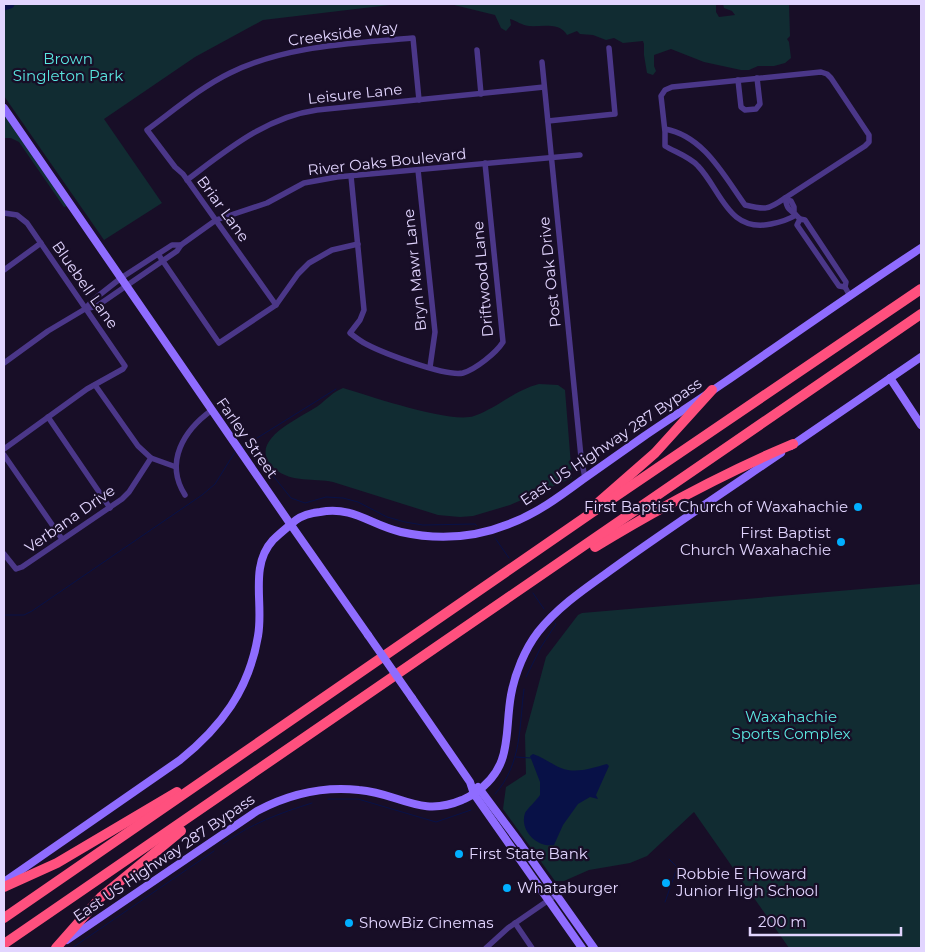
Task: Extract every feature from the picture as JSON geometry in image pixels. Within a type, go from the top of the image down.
[{"type":"highway","points":[[4,918],[921,289]]},
{"type":"highway","points":[[4,944],[921,314]]},
{"type":"highway","points":[[559,536],[655,452],[712,390]]},
{"type":"highway","points":[[550,570],[563,566],[666,504],[747,464],[793,444]]},
{"type":"highway","points":[[56,948],[102,897],[187,825],[255,777],[261,768]]},
{"type":"highway","points":[[4,887],[57,863],[179,791],[201,783]]},
{"type":"main road","name":"Farley Street","points":[[4,108],[244,456],[290,526],[470,782]]},
{"type":"main road","name":"East US Highway 287 Bypass","points":[[4,882],[180,760],[217,727],[228,713],[238,695],[247,674],[258,638],[259,572],[262,558],[274,538],[300,518],[310,514],[341,510],[351,512],[401,532],[445,537],[479,534],[512,524],[562,495],[921,248]]},
{"type":"main road","name":"East US Highway 287 Bypass","points":[[56,948],[197,850],[275,801],[306,792],[345,789],[373,792],[412,804],[435,807],[448,806],[474,794],[496,772],[503,761],[512,694],[520,666],[537,633],[558,608],[921,357]]},
{"type":"main road","points":[[890,378],[921,425]]},
{"type":"main road","points":[[470,782],[481,788],[594,948]]},
{"type":"main road","points":[[470,782],[474,794],[582,948]]},
{"type":"street","name":"Creekside Way","points":[[147,130],[227,75],[273,56],[302,49],[413,38],[419,100]]},
{"type":"street","points":[[548,121],[616,114],[609,48]]},
{"type":"street","points":[[477,50],[481,94]]},
{"type":"street","name":"Post Oak Drive","points":[[542,62],[581,456],[585,478]]},
{"type":"street","points":[[665,129],[676,131],[707,152],[745,205],[759,209],[771,208],[869,142],[868,135],[827,74],[821,72],[672,87],[665,90],[661,96],[665,146],[698,165],[728,209],[742,221],[760,226],[788,220],[797,215]]},
{"type":"street","points":[[738,80],[741,106],[745,110],[756,109],[760,104],[757,78]]},
{"type":"street","name":"Leisure Lane","points":[[186,180],[250,134],[294,114],[317,110],[544,88]]},
{"type":"street","name":"Briar Lane","points":[[147,130],[216,220],[276,305]]},
{"type":"street","name":"River Oaks Boulevard","points":[[124,282],[158,254],[172,245],[181,244],[216,220],[267,203],[304,183],[351,176],[580,155]]},
{"type":"street","name":"Driftwood Lane","points":[[358,244],[364,310],[360,320],[350,333],[366,344],[405,360],[449,372],[465,372],[493,354],[503,342],[485,163]]},
{"type":"street","name":"Bryn Mawr Lane","points":[[418,170],[435,332],[430,367]]},
{"type":"street","points":[[158,254],[220,343],[276,305],[298,274],[310,263],[332,250],[358,244],[351,176]]},
{"type":"street","points":[[786,199],[785,205],[789,210],[805,220],[846,282],[845,287],[850,296]]},
{"type":"street","name":"Bluebell Lane","points":[[4,213],[23,218],[125,366],[95,385]]},
{"type":"street","points":[[797,215],[797,225],[839,286],[845,287]]},
{"type":"street","points":[[4,270],[41,243]]},
{"type":"street","name":"River Oaks Boulevard","points":[[4,362],[48,331],[86,309],[93,300],[177,252],[181,244]]},
{"type":"street","points":[[4,448],[95,385],[138,446],[151,458],[176,467]]},
{"type":"street","points":[[185,495],[178,481],[176,467],[181,442],[195,423],[212,410]]},
{"type":"street","points":[[48,417],[110,508]]},
{"type":"street","points":[[4,455],[62,539]]},
{"type":"street","name":"Verbana Drive","points":[[4,554],[16,569],[22,567],[110,508],[129,492],[151,458]]},
{"type":"street","points":[[486,948],[515,923],[556,895]]},
{"type":"street","points":[[515,923],[532,948]]},
{"type":"green space","name":"Brown Singleton Park","points":[[4,4],[398,4],[263,20],[195,57],[104,119],[162,203],[104,240],[4,96]]},
{"type":"green space","points":[[450,4],[716,4],[716,12],[719,17],[735,15],[732,11],[724,8],[723,4],[789,4],[790,36],[787,39],[791,58],[785,63],[774,66],[758,66],[749,70],[741,70],[704,62],[671,49],[654,55],[656,71],[653,75],[647,73],[643,41],[623,43],[614,38],[606,40],[593,35],[580,34],[577,31],[567,35],[560,28],[529,26],[510,19],[511,25],[506,31],[501,28],[495,15]]},
{"type":"green space","points":[[4,111],[68,206],[64,207],[19,142],[11,138],[4,138]]},
{"type":"green space","points":[[539,384],[558,385],[565,390],[572,478],[510,505],[473,516],[438,515],[333,482],[296,478],[275,469],[267,459],[266,449],[270,440],[278,432],[343,388],[430,413],[463,417],[482,413],[522,390]]},
{"type":"green space","name":"Waxahachie Sports Complex","points":[[921,584],[921,948],[789,948],[694,812],[647,856],[630,863],[589,870],[564,881],[555,881],[503,809],[506,787],[526,774],[525,735],[546,657],[578,615],[582,613]]},
{"type":"shaded area","points":[[533,754],[567,770],[584,770],[607,764],[609,766],[596,795],[598,799],[590,797],[578,804],[563,825],[554,845],[542,844],[536,841],[527,832],[525,826],[525,813],[540,795],[540,782],[530,756]]},
{"type":"waterway","points":[[4,6],[10,4]]},
{"type":"waterway","points":[[241,448],[336,389]]},
{"type":"waterway","points":[[245,445],[262,462],[291,498],[305,503],[326,497],[343,498],[358,502],[387,517],[405,522],[423,525],[475,524],[477,526]]},
{"type":"waterway","points":[[4,615],[24,615],[32,611],[202,495],[215,484],[235,452]]},
{"type":"waterway","points":[[495,538],[509,558]]},
{"type":"waterway","points":[[533,593],[544,609]]},
{"type":"waterway","points":[[526,677],[555,623]]},
{"type":"waterway","points":[[495,794],[504,782],[515,758],[524,689]]},
{"type":"waterway","points":[[516,757],[531,758]]},
{"type":"waterway","points":[[328,799],[358,799],[436,822],[471,810]]},
{"type":"waterway","points":[[223,844],[266,820],[312,803]]},
{"type":"waterway","points":[[72,948],[214,851]]},
{"type":"waterway","points":[[669,859],[688,878],[722,875]]},
{"type":"waterway","points":[[665,902],[677,868]]},
{"type":"place","name":"First Baptist Church of Waxahachie","points":[[858,507]]},
{"type":"place","name":"First Baptist Church Waxahachie","points":[[841,542]]},
{"type":"place","name":"First State Bank","points":[[459,854]]},
{"type":"place","name":"Robbie E Howard Junior High School","points":[[666,883]]},
{"type":"place","name":"Whataburger","points":[[507,888]]},
{"type":"place","name":"ShowBiz Cinemas","points":[[349,923]]}]
